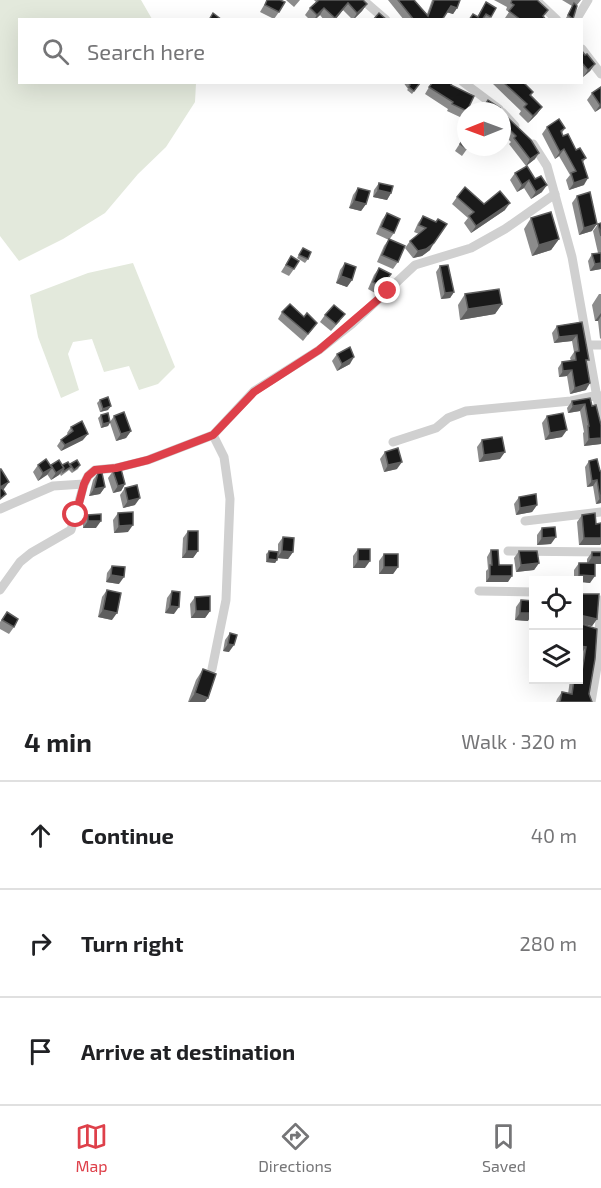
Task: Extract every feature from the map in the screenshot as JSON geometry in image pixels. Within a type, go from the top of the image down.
[{"type":"street","points":[[363,0],[384,18]]},
{"type":"street","points":[[536,0],[555,18]]},
{"type":"street","points":[[577,18],[588,0]]},
{"type":"street","points":[[583,50],[601,74]]},
{"type":"street","points":[[466,84],[488,102]]},
{"type":"street","points":[[511,122],[532,142],[547,166],[572,257],[601,420]]},
{"type":"street","points":[[0,590],[20,562],[71,530],[84,484],[95,470],[116,468],[148,460],[213,435],[254,392],[319,350],[416,265],[471,248],[505,229],[555,194]]},
{"type":"street","points":[[588,345],[601,345]]},
{"type":"street","points":[[393,442],[436,428],[448,418],[466,411],[571,401],[598,395]]},
{"type":"street","points":[[212,669],[226,600],[230,499],[224,457],[213,435]]},
{"type":"street","points":[[0,509],[53,486],[84,484]]},
{"type":"street","points":[[525,521],[601,512]]},
{"type":"street","points":[[508,551],[601,552]]},
{"type":"street","points":[[479,591],[529,592]]},
{"type":"street","points":[[590,594],[601,595]]},
{"type":"street","points":[[591,702],[601,634],[601,605]]},
{"type":"shaded area","points":[[0,0],[141,0],[151,18],[18,18],[18,84],[196,84],[195,102],[166,147],[138,174],[105,213],[63,239],[19,261],[0,236]]},
{"type":"shaded area","points":[[133,263],[175,367],[158,384],[139,390],[129,366],[104,372],[92,339],[73,342],[68,354],[79,390],[61,398],[38,337],[30,295],[88,273]]},
{"type":"building","points":[[267,0],[285,2],[279,12],[265,5]]},
{"type":"building","points":[[319,0],[363,0],[367,4],[357,13],[348,3],[335,18],[324,8],[317,15],[310,8]]},
{"type":"building","points":[[398,0],[414,0],[428,16],[434,0],[460,0],[457,8],[451,6],[443,18],[412,18]]},
{"type":"building","points":[[512,0],[537,0],[548,10],[543,16],[544,18],[518,18],[509,11],[514,5],[511,3]]},
{"type":"building","points":[[486,2],[496,8],[491,17],[486,14],[483,18],[470,18],[473,14],[478,17]]},
{"type":"building","points":[[574,3],[577,6],[573,18],[568,15]]},
{"type":"building","points":[[213,13],[219,18],[210,18]]},
{"type":"building","points":[[379,13],[385,18],[375,18]]},
{"type":"building","points":[[583,52],[595,64],[588,70],[583,64]]},
{"type":"building","points":[[419,84],[414,91],[409,87]]},
{"type":"building","points":[[431,84],[451,84],[474,96],[471,102],[457,102],[457,106],[452,104],[453,102],[429,87]]},
{"type":"building","points":[[505,84],[525,84],[533,92],[530,95],[542,107],[533,116],[524,107],[527,104]]},
{"type":"building","points":[[601,87],[601,104],[600,105],[592,93]]},
{"type":"building","points":[[559,119],[565,128],[561,131],[563,136],[568,134],[576,150],[580,148],[586,158],[582,160],[588,178],[574,183],[571,173],[576,171],[564,149],[560,152],[547,127]]},
{"type":"building","points":[[511,121],[531,140],[539,153],[530,159],[514,138],[516,136],[511,131]]},
{"type":"building","points":[[527,166],[535,179],[541,176],[547,185],[536,192],[529,180],[522,185],[515,173]]},
{"type":"building","points":[[379,183],[393,186],[391,193],[378,190]]},
{"type":"building","points":[[465,187],[484,204],[500,191],[510,203],[476,226],[469,216],[474,212],[457,197]]},
{"type":"building","points":[[358,188],[370,191],[366,204],[354,201]]},
{"type":"building","points":[[590,192],[597,224],[584,228],[577,196]]},
{"type":"building","points":[[551,212],[559,239],[539,245],[531,218]]},
{"type":"building","points":[[387,213],[400,219],[394,233],[381,227]]},
{"type":"building","points":[[423,216],[436,222],[438,219],[447,224],[434,243],[418,251],[410,241],[426,228],[419,225]]},
{"type":"building","points":[[389,239],[405,246],[398,262],[382,255]]},
{"type":"building","points":[[303,248],[311,252],[308,259],[299,255]]},
{"type":"building","points":[[601,253],[601,263],[595,264],[592,254]]},
{"type":"building","points":[[291,256],[299,261],[294,269],[286,265]]},
{"type":"building","points":[[345,263],[356,267],[352,280],[341,276]]},
{"type":"building","points":[[448,265],[454,292],[445,293],[440,266]]},
{"type":"building","points":[[379,268],[391,274],[387,279],[384,278],[380,286],[373,282]]},
{"type":"building","points":[[499,289],[502,304],[468,309],[465,294]]},
{"type":"building","points":[[290,304],[304,317],[307,313],[317,323],[308,334],[282,312]]},
{"type":"building","points":[[334,305],[345,314],[336,324],[325,315]]},
{"type":"building","points":[[582,322],[589,360],[586,360],[590,383],[575,388],[572,370],[563,371],[562,362],[576,360],[575,352],[579,351],[577,335],[559,337],[557,326]]},
{"type":"building","points":[[350,347],[354,357],[342,364],[337,354]]},
{"type":"building","points":[[108,397],[111,406],[103,409],[100,400]]},
{"type":"building","points":[[590,398],[592,406],[596,405],[601,425],[601,438],[589,439],[585,404],[573,406],[572,401]]},
{"type":"building","points":[[124,412],[131,431],[121,434],[114,416]]},
{"type":"building","points":[[108,413],[110,422],[103,424],[101,415]]},
{"type":"building","points":[[563,413],[567,430],[550,433],[547,416]]},
{"type":"building","points":[[82,421],[88,434],[65,445],[61,440],[73,431],[71,427]]},
{"type":"building","points":[[502,437],[505,452],[484,455],[482,440]]},
{"type":"building","points":[[398,448],[402,462],[388,465],[385,452]]},
{"type":"building","points":[[46,459],[52,468],[43,473],[38,465]]},
{"type":"building","points":[[597,459],[601,471],[601,498],[597,480],[592,481],[589,461]]},
{"type":"building","points":[[59,460],[64,468],[56,473],[51,465]]},
{"type":"building","points":[[77,460],[80,465],[74,470],[70,464]]},
{"type":"building","points":[[68,462],[71,467],[63,472],[62,465]]},
{"type":"building","points":[[0,469],[9,482],[0,487]]},
{"type":"building","points":[[121,469],[125,484],[118,486],[113,471]]},
{"type":"building","points":[[98,473],[102,473],[105,487],[94,489]]},
{"type":"building","points":[[137,485],[140,498],[128,501],[125,488]]},
{"type":"building","points":[[2,488],[6,494],[0,499],[0,489]]},
{"type":"building","points":[[536,494],[537,505],[520,508],[519,497]]},
{"type":"building","points":[[133,512],[133,525],[119,526],[118,513]]},
{"type":"building","points":[[595,513],[596,524],[601,523],[601,538],[584,538],[582,515]]},
{"type":"building","points":[[101,514],[101,521],[88,521],[88,515]]},
{"type":"building","points":[[555,527],[556,537],[542,538],[542,528]]},
{"type":"building","points":[[188,531],[198,531],[198,551],[187,551]]},
{"type":"building","points":[[283,537],[294,538],[293,552],[282,551]]},
{"type":"building","points":[[358,549],[370,549],[370,561],[358,561]]},
{"type":"building","points":[[491,550],[498,550],[499,565],[512,565],[512,576],[490,576]]},
{"type":"building","points":[[269,551],[278,552],[277,560],[268,559]]},
{"type":"building","points":[[519,551],[537,551],[539,563],[521,565]]},
{"type":"building","points":[[592,552],[601,552],[601,557],[592,557]]},
{"type":"building","points":[[384,554],[398,554],[398,567],[384,567]]},
{"type":"building","points":[[579,563],[595,563],[595,576],[579,575]]},
{"type":"building","points":[[112,566],[125,567],[124,577],[111,575]]},
{"type":"building","points":[[107,590],[121,593],[117,613],[103,610]]},
{"type":"building","points":[[172,591],[180,592],[179,607],[170,606]]},
{"type":"building","points":[[583,594],[599,594],[597,619],[583,616]]},
{"type":"building","points":[[210,596],[210,611],[196,611],[195,597]]},
{"type":"building","points":[[521,600],[529,601],[529,613],[520,613]]},
{"type":"building","points":[[7,612],[18,619],[14,627],[2,620]]},
{"type":"building","points":[[583,624],[597,629],[589,694],[592,702],[560,702],[562,692],[572,694],[573,684],[583,684],[586,647],[583,647]]},
{"type":"building","points":[[230,633],[237,635],[234,645],[228,644]]},
{"type":"building","points":[[203,669],[216,674],[208,698],[195,693]]},
{"type":"route","points":[[76,515],[84,484],[95,470],[116,468],[148,460],[213,435],[254,392],[319,350],[388,291]]}]
